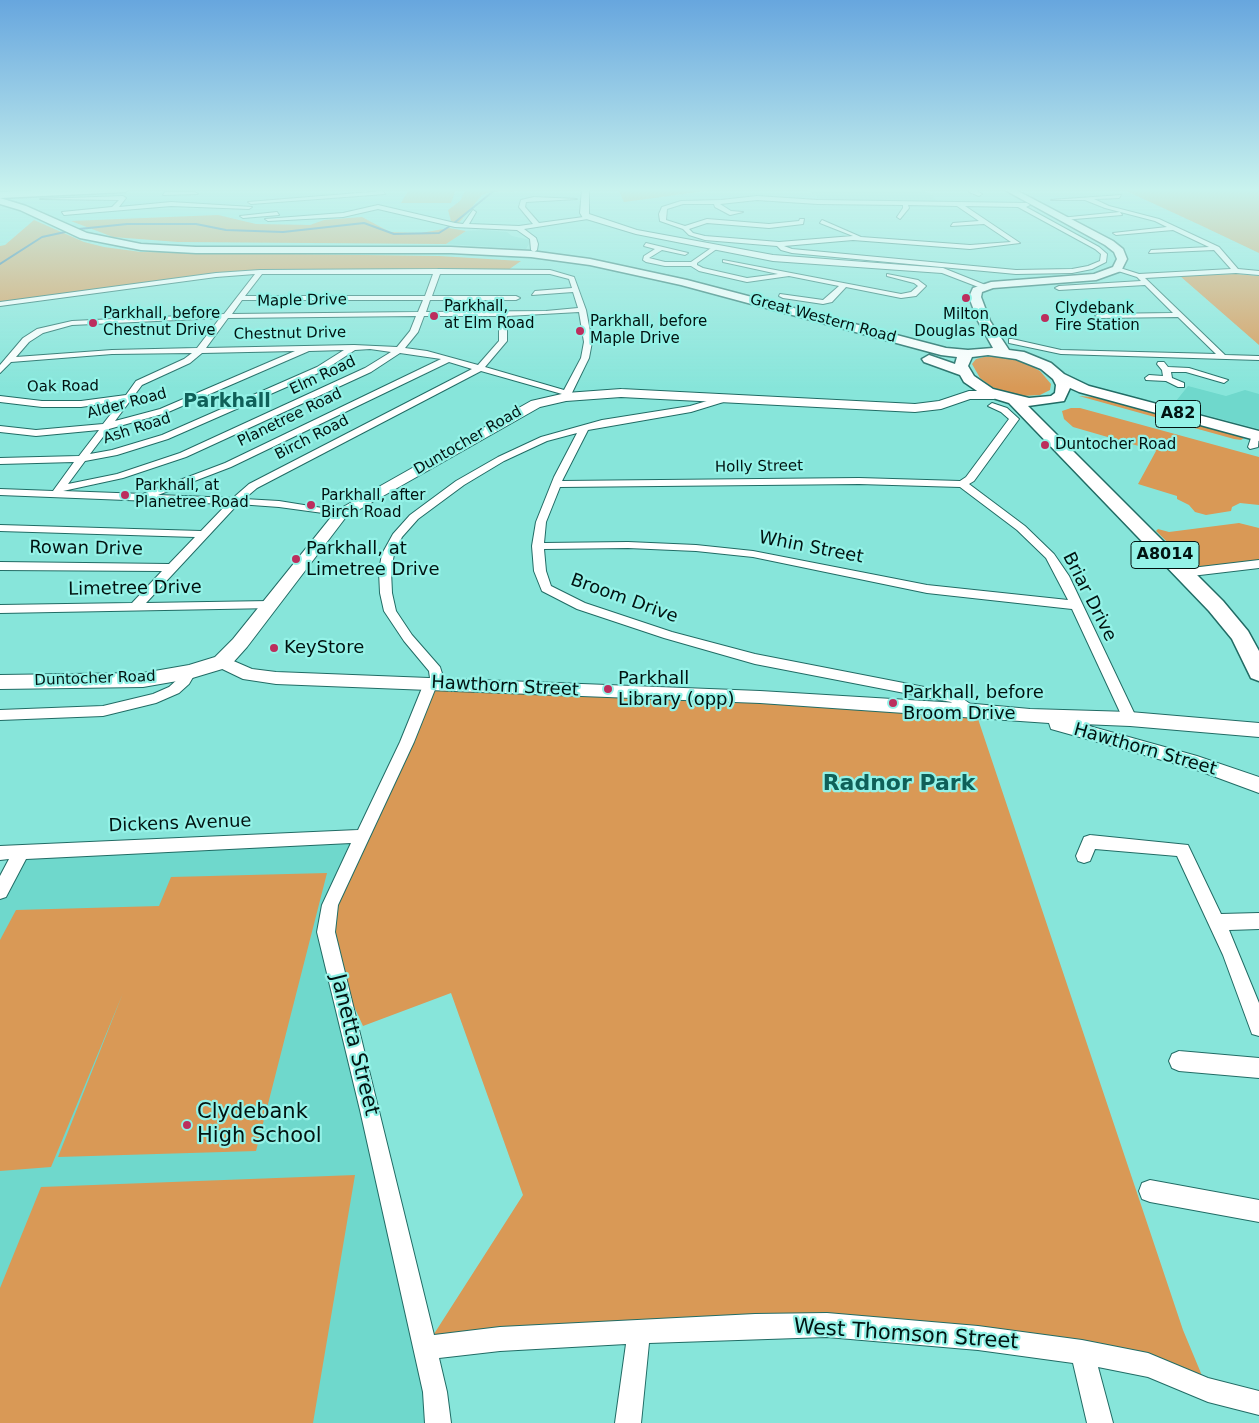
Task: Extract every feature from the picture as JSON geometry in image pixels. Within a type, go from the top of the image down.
[{"type":"main road","name":"Great Western Road","points":[[383,255],[439,256],[521,261],[574,268],[670,288],[934,360],[966,376]]},
{"type":"main road","name":"Great Western Road","points":[[525,255],[560,258],[658,276],[946,352],[970,353]]},
{"type":"main road","points":[[1008,346],[998,346],[984,321],[975,297],[977,290],[984,286],[1082,279],[1105,274],[1117,269],[1121,264],[1121,255]]},
{"type":"main road","points":[[956,399],[966,376],[962,361],[977,347],[978,329],[984,321]]},
{"type":"main road","name":"A82","points":[[970,353],[1008,346],[1034,360],[1059,377],[1084,389],[1257,442]]},
{"type":"main road","name":"A82","points":[[966,376],[993,400],[1036,402],[1056,399],[1103,406],[1257,442]]},
{"type":"main road","points":[[1056,399],[1063,389],[1059,377]]},
{"type":"main road","name":"Duntocher Road","points":[[0,682],[143,680],[189,672],[222,662],[270,605],[341,514],[523,410],[566,395],[621,393],[915,408],[940,405],[974,394],[993,400]]},
{"type":"main road","name":"A8014","points":[[1056,399],[1048,411],[1059,433],[1061,446]]},
{"type":"main road","name":"A8014","points":[[1015,401],[1045,434],[1061,446],[1081,470],[1216,606],[1241,636],[1259,673]]},
{"type":"street","points":[[650,255],[645,259],[665,264],[694,264],[705,255]]},
{"type":"street","points":[[715,268],[732,255]]},
{"type":"street","points":[[760,255],[784,260],[949,273],[984,286]]},
{"type":"street","points":[[816,255],[893,268],[1064,272],[1090,268],[1103,262],[1104,255]]},
{"type":"street","points":[[1223,255],[1236,271]]},
{"type":"street","points":[[724,261],[902,296],[913,294],[922,286],[893,268]]},
{"type":"street","points":[[694,264],[701,270],[747,280],[789,274]]},
{"type":"street","points":[[1117,269],[1139,276],[1236,271],[1259,273]]},
{"type":"street","name":"Elm Road","points":[[57,492],[119,476],[183,455],[368,370],[400,349],[414,332],[438,271]]},
{"type":"street","points":[[3,306],[258,275],[533,271],[572,278],[582,310],[588,342],[585,358],[566,395]]},
{"type":"street","points":[[57,492],[138,384],[147,378],[186,361],[201,349],[258,275]]},
{"type":"street","points":[[1139,276],[1222,356]]},
{"type":"street","points":[[1059,288],[1147,283]]},
{"type":"street","points":[[784,296],[823,302],[844,285]]},
{"type":"street","points":[[535,293],[552,294],[575,290]]},
{"type":"street","points":[[240,298],[516,298]]},
{"type":"street","name":"Maple Drive","points":[[8,360],[26,340],[40,331],[72,323],[226,316],[503,313],[582,310]]},
{"type":"street","name":"Birch Road","points":[[135,607],[236,500],[253,486],[295,462],[458,381],[480,368],[502,341],[503,313]]},
{"type":"street","points":[[1099,316],[1179,315]]},
{"type":"street","points":[[1008,346],[1061,352],[1259,358]]},
{"type":"street","name":"Alder Road","points":[[0,429],[36,433],[105,427],[163,411],[290,358],[310,347]]},
{"type":"street","name":"Chestnut Drive","points":[[8,360],[112,352],[201,349],[354,347],[400,349],[448,359],[566,395]]},
{"type":"street","name":"Ash Road","points":[[0,461],[80,459],[114,453],[164,436],[320,368],[354,347]]},
{"type":"street","points":[[1152,354],[1166,369],[1168,379]]},
{"type":"street","name":"Planetree Road","points":[[142,497],[228,464],[448,359]]},
{"type":"street","points":[[0,370],[8,360]]},
{"type":"street","points":[[1166,369],[1186,370],[1224,380]]},
{"type":"street","points":[[1149,378],[1168,379],[1181,385]]},
{"type":"street","name":"Oak Road","points":[[0,399],[62,404],[127,397]]},
{"type":"street","points":[[435,683],[435,670],[408,638],[390,611],[386,593],[385,571],[388,554],[397,536],[414,517],[460,482],[501,459],[544,439],[629,417],[691,409],[727,398]]},
{"type":"street","points":[[962,484],[970,478],[1014,419],[993,400]]},
{"type":"street","name":"Broom Drive","points":[[585,427],[556,484],[541,522],[538,546],[540,572],[546,588],[581,606],[668,635],[755,659],[955,698],[968,710]]},
{"type":"street","name":"Holly Street","points":[[556,484],[859,481],[962,484]]},
{"type":"street","name":"Briar Drive","points":[[962,484],[1021,528],[1050,556],[1063,576],[1130,719]]},
{"type":"street","points":[[0,492],[57,492],[236,500],[279,504],[341,514]]},
{"type":"street","points":[[0,528],[204,534]]},
{"type":"street","name":"Whin Street","points":[[538,546],[628,545],[696,548],[753,554],[927,589],[1076,605]]},
{"type":"street","points":[[1183,573],[1259,564]]},
{"type":"street","name":"Rowan Drive","points":[[0,566],[171,568]]},
{"type":"street","name":"Limetree Drive","points":[[0,609],[270,605]]},
{"type":"street","name":"Hawthorn Street","points":[[222,662],[248,675],[513,688],[760,697],[968,710],[1030,716],[1130,719],[1259,730]]},
{"type":"street","points":[[0,715],[103,711],[156,698],[174,690],[184,682],[189,672]]},
{"type":"street","name":"Janetta Street","points":[[435,683],[330,905],[326,932],[370,1110],[425,1348],[435,1392],[438,1423]]},
{"type":"street","name":"Hawthorn Street","points":[[1030,716],[1197,763],[1259,785]]},
{"type":"street","name":"Dickens Avenue","points":[[0,853],[362,836]]},
{"type":"street","points":[[1084,856],[1090,842],[1182,850],[1231,953],[1259,1028]]},
{"type":"street","points":[[0,892],[21,853]]},
{"type":"street","points":[[1216,922],[1259,921]]},
{"type":"street","points":[[1179,1061],[1259,1068]]},
{"type":"street","points":[[1150,1190],[1259,1211]]},
{"type":"street","name":"West Thomson Street","points":[[425,1348],[500,1339],[828,1325],[978,1338],[1082,1352],[1148,1365],[1208,1390],[1259,1403]]},
{"type":"street","points":[[628,1423],[639,1332]]},
{"type":"street","points":[[1082,1352],[1100,1423]]},
{"type":"shaded area","points":[[0,255],[395,255],[521,261],[508,270],[260,272],[216,275],[0,304]]},
{"type":"shaded area","points":[[1236,274],[1259,276],[1259,345],[1180,276]]},
{"type":"shaded area","points":[[999,356],[1022,361],[1040,371],[1051,384],[1050,390],[1040,395],[1023,396],[1007,393],[992,387],[980,378],[972,364],[976,359]]},
{"type":"shaded area","points":[[1188,386],[1226,396],[1245,390],[1259,394],[1259,429],[1160,403],[1176,401]]},
{"type":"shaded area","points":[[1079,396],[1106,398],[1244,438],[1241,440],[1234,439]]},
{"type":"shaded area","points":[[1080,408],[1259,457],[1259,505],[1240,503],[1232,507],[1231,511],[1206,515],[1195,512],[1189,505],[1177,499],[1177,496],[1138,484],[1156,451],[1073,427],[1064,419],[1062,411]]},
{"type":"shaded area","points":[[1239,523],[1259,528],[1259,561],[1204,567],[1191,565],[1156,531],[1158,529],[1169,532]]},
{"type":"shaded area","points":[[431,683],[975,710],[1183,1330],[1208,1390],[1183,1379],[828,1325],[425,1348],[523,1195],[451,993],[363,1026],[335,965],[330,905]]},
{"type":"shaded area","name":"Clydebank High School","points":[[362,836],[330,905],[438,1423],[0,1423],[0,892],[21,853]]},
{"type":"shaded area","points":[[327,873],[256,1151],[58,1157],[123,993],[51,1167],[0,1171],[0,940],[16,910],[159,906],[171,877]]},
{"type":"shaded area","points":[[355,1175],[313,1423],[0,1423],[0,1288],[41,1187]]},
{"type":"waterway","points":[[0,264],[13,255]]},
{"type":"place","name":"Milton Douglas Road","points":[[966,298]]},
{"type":"place","name":"Parkhall, at Elm Road","points":[[434,316]]},
{"type":"place","name":"Clydebank Fire Station","points":[[1045,318]]},
{"type":"place","name":"Parkhall, before Chestnut Drive","points":[[93,323]]},
{"type":"place","name":"Parkhall, before Maple Drive","points":[[580,331]]},
{"type":"place","name":"Duntocher Road","points":[[1045,445]]},
{"type":"place","name":"Parkhall, at Planetree Road","points":[[125,495]]},
{"type":"place","name":"Parkhall, after Birch Road","points":[[311,505]]},
{"type":"place","name":"Parkhall, at Limetree Drive","points":[[296,559]]},
{"type":"place","name":"KeyStore","points":[[274,648]]},
{"type":"place","name":"Parkhall Library (opp)","points":[[608,689]]},
{"type":"place","name":"Parkhall, before Broom Drive","points":[[893,703]]},
{"type":"place","name":"Clydebank High School","points":[[187,1125]]},
{"type":"district","name":"Parkhall","points":[[227,402]]},
{"type":"district","name":"Radnor Park","points":[[899,784]]}]
